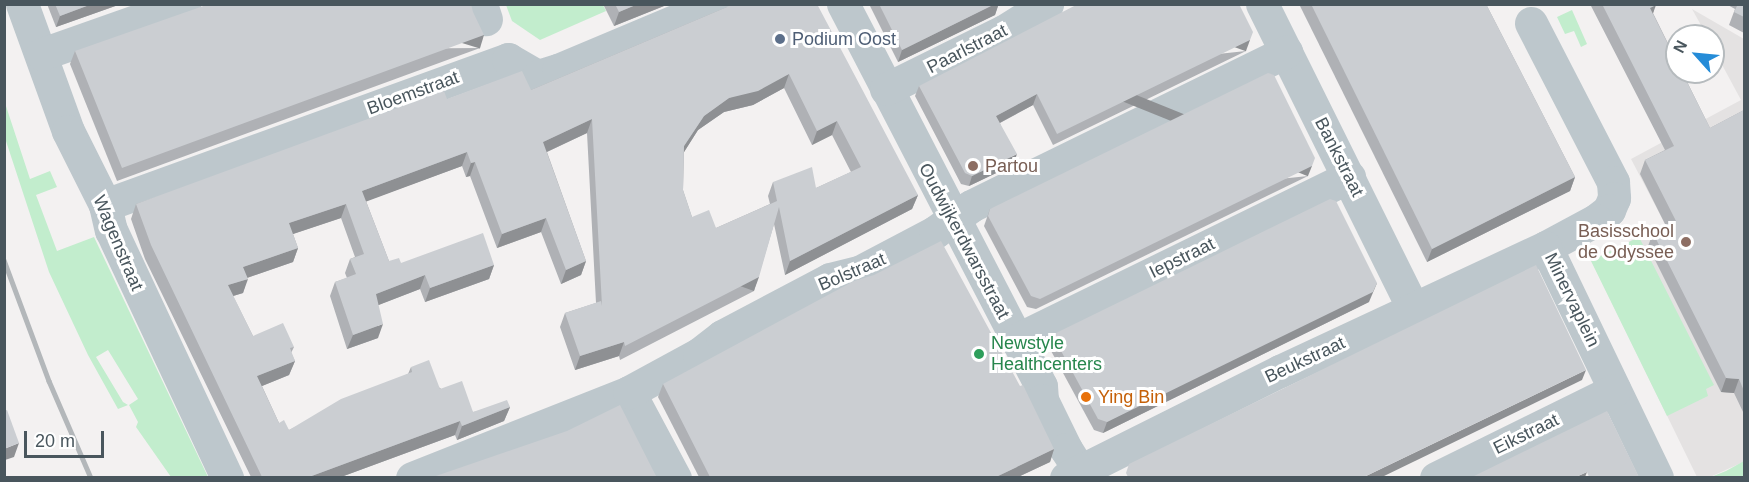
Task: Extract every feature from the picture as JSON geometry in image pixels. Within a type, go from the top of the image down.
[{"type":"street","name":"Wagenstraat","points":[[22,4],[68,131],[105,205],[111,230],[227,477]]},
{"type":"street","points":[[42,54],[184,4]]},
{"type":"street","name":"Bloemstraat","points":[[105,205],[508,59],[538,76],[558,70],[715,4]]},
{"type":"street","name":"Oudwijkerdwarsstraat","points":[[843,4],[951,218],[1041,386],[1042,400],[1077,475]]},
{"type":"street","name":"Paarlstraat","points":[[886,89],[1004,31],[1047,4]]},
{"type":"street","name":"Bankstraat","points":[[1262,4],[1414,310]]},
{"type":"street","name":"Minervaplein","points":[[1531,23],[1613,182],[1614,198],[1609,210],[1596,220],[1546,247],[1657,477]]},
{"type":"street","name":"Bolstraat","points":[[412,477],[629,392],[699,354],[722,336],[830,279],[861,271],[935,232],[951,218],[1286,52]]},
{"type":"street","name":"Iepstraat","points":[[1016,340],[1349,177]]},
{"type":"street","name":"Beukstraat","points":[[1077,475],[1546,247]]},
{"type":"street","name":"Eikstraat","points":[[1436,477],[1615,390]]},
{"type":"street","points":[[629,392],[675,477]]},
{"type":"shaded area","name":"Basisschool de Odyssee","points":[[1692,9],[1718,24],[1700,24]]},
{"type":"shaded area","name":"Basisschool de Odyssee","points":[[1725,28],[1744,39],[1744,469],[1741,463],[1710,477],[1697,477],[1591,260],[1665,224],[1631,159],[1741,100],[1725,70]]},
{"type":"green space","points":[[506,5],[603,5],[606,11],[540,40],[512,21]]},
{"type":"green space","points":[[1572,10],[1587,44],[1581,47],[1574,31],[1565,34],[1557,17]]},
{"type":"green space","points":[[4,100],[30,179],[50,171],[57,187],[36,195],[57,251],[94,237],[208,477],[171,477],[136,427],[138,422],[129,405],[138,399],[108,350],[96,357],[123,402],[128,405],[118,409],[88,355],[49,272],[5,138]]},
{"type":"green space","points":[[1639,237],[1714,385],[1706,389],[1708,396],[1667,416],[1591,261]]},
{"type":"green space","points":[[1744,461],[1744,477],[1711,477],[1726,471]]},
{"type":"building","points":[[55,4],[92,4],[60,16]]},
{"type":"building","points":[[209,4],[471,4],[484,35],[122,168],[75,51]]},
{"type":"building","points":[[615,4],[638,4],[619,12]]},
{"type":"building","points":[[731,4],[817,4],[918,195],[790,261],[779,207],[759,277],[625,346],[624,342],[580,356],[565,313],[601,301],[602,306],[592,119],[543,142],[586,261],[566,270],[546,218],[502,234],[475,162],[471,163],[467,152],[362,191],[389,261],[399,258],[401,263],[483,233],[494,265],[430,288],[425,275],[376,294],[383,324],[353,335],[335,282],[356,274],[350,259],[364,254],[346,204],[289,223],[298,248],[243,267],[248,279],[228,285],[253,336],[283,323],[294,347],[290,348],[295,361],[257,376],[279,423],[284,420],[289,430],[341,399],[412,372],[411,367],[429,360],[440,389],[462,381],[473,412],[507,400],[510,407],[462,426],[460,421],[309,477],[262,477],[151,245],[136,204],[444,91],[447,99],[522,71],[531,90]],"holes":[[[789,74],[817,131],[837,121],[861,167],[816,188],[812,167],[773,182],[777,201],[716,228],[709,210],[692,217],[683,190],[684,146],[704,116],[729,98],[758,91]]]},
{"type":"building","points":[[879,4],[995,4],[902,50]]},
{"type":"building","points":[[1078,4],[1239,4],[1253,32],[1250,40],[1057,134],[1037,94],[996,116],[1017,154],[972,176],[965,173],[919,86]]},
{"type":"building","points":[[1311,4],[1486,4],[1575,177],[1432,249]]},
{"type":"building","points":[[1602,4],[1656,5],[1650,8],[1665,38],[1665,84],[1688,84],[1710,128],[1744,110],[1744,391],[1739,379],[1726,378],[1653,233],[1676,221],[1645,160],[1674,146]]},
{"type":"building","points":[[1738,4],[1744,4],[1744,17],[1734,12]]},
{"type":"building","points":[[1268,73],[1274,75],[1315,158],[1312,166],[1040,299],[1031,296],[988,216],[990,209]]},
{"type":"building","points":[[1330,199],[1336,201],[1377,283],[1373,292],[1107,422],[1098,419],[1054,338],[1056,333]]},
{"type":"building","points":[[941,241],[1020,386],[1023,385],[1054,449],[996,477],[710,477],[663,384],[854,281],[874,275]]},
{"type":"building","points":[[1536,265],[1586,370],[1364,477],[1128,477],[1126,473],[1129,464]]},
{"type":"building","points":[[620,405],[656,476],[433,477],[567,431]]},
{"type":"building","points":[[7,410],[19,443],[4,449],[4,411]]},
{"type":"building","points":[[1607,411],[1639,477],[1589,477],[1587,472],[1576,477],[1472,477]]},
{"type":"railway","points":[[4,260],[49,381],[91,478]]},
{"type":"place","name":"Podium Oost","points":[[780,39]]},
{"type":"place","name":"Partou","points":[[973,166]]},
{"type":"place","name":"Basisschool de Odyssee","points":[[1686,242]]},
{"type":"place","name":"Newstyle Healthcenters","points":[[979,354]]},
{"type":"place","name":"Ying Bin","points":[[1086,397]]}]
